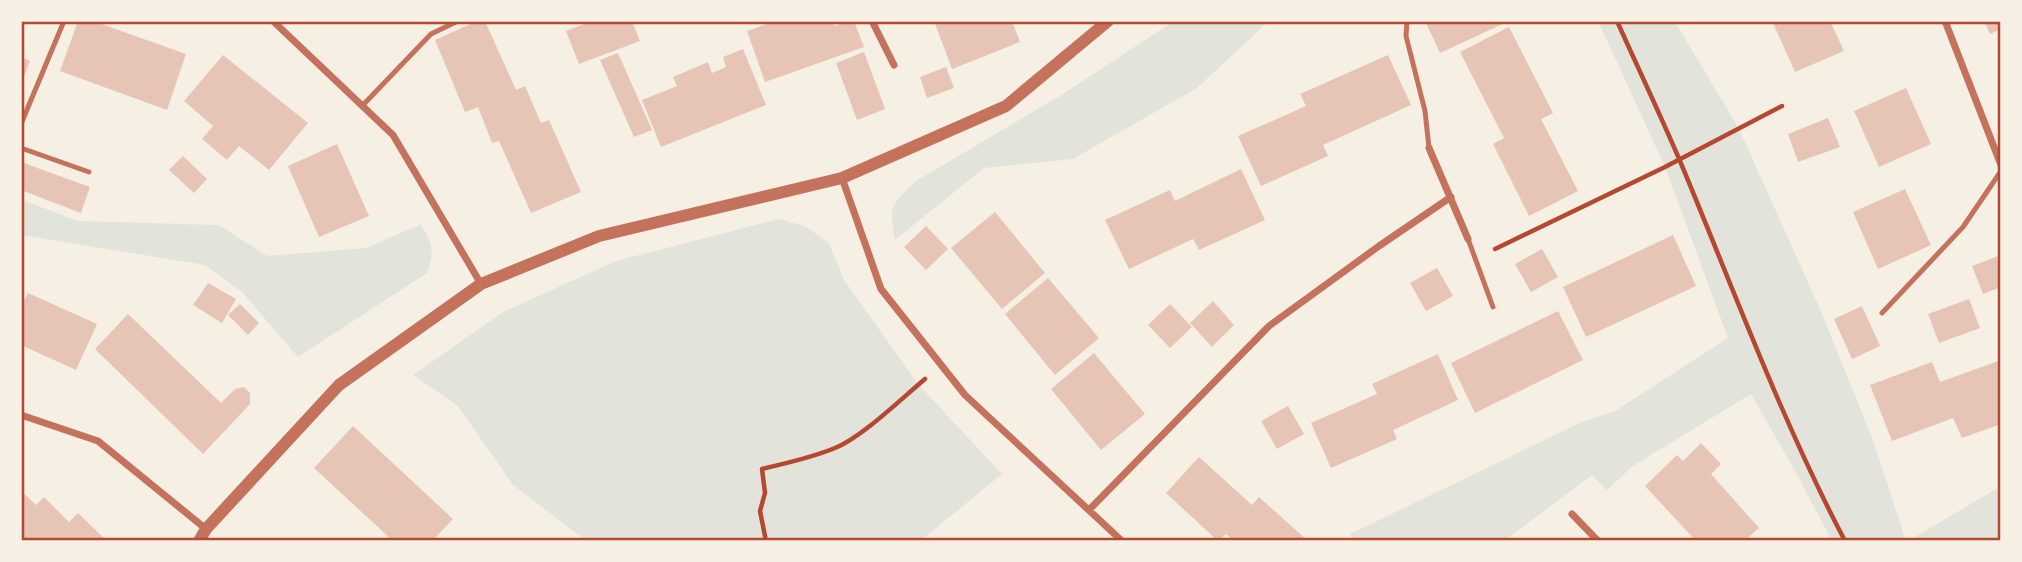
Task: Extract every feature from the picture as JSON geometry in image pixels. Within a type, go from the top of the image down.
[{"type":"street","points":[[273,21],[393,135],[481,284]]},
{"type":"street","points":[[872,21],[894,65]]},
{"type":"street","points":[[199,541],[206,529],[339,385],[481,284],[599,236],[842,178],[1006,106],[1108,21]]},
{"type":"street","points":[[1945,21],[2001,165]]},
{"type":"street","points":[[1429,148],[1468,239]]},
{"type":"street","points":[[842,178],[881,289],[965,395],[1122,541]]},
{"type":"street","points":[[1088,510],[1269,326],[1451,197]]},
{"type":"street","points":[[21,415],[98,441],[206,529]]},
{"type":"street","points":[[1572,513],[1598,541]]},
{"type":"lane","points":[[21,124],[64,21]]},
{"type":"lane","points":[[362,106],[431,34],[458,21]]},
{"type":"lane","points":[[1407,21],[1406,36],[1425,111],[1429,148]]},
{"type":"lane","points":[[21,148],[89,172]]},
{"type":"lane","points":[[1882,313],[1962,227],[2001,171]]},
{"type":"lane","points":[[1468,239],[1493,307]]},
{"type":"path","points":[[1617,21],[1679,160],[1763,368],[1812,478],[1845,541]]},
{"type":"path","points":[[1475,259],[1679,160],[1782,106]]},
{"type":"path","points":[[766,541],[760,511],[765,493],[762,469],[837,448],[862,431],[941,365]]},
{"type":"shaded area","points":[[1174,21],[1269,21],[1197,88],[1073,159],[984,168],[895,240],[892,220],[894,206],[916,181],[1063,94]]},
{"type":"shaded area","points":[[1598,21],[1673,21],[1739,129],[1820,309],[1873,440],[1906,541],[1832,541],[1751,394],[1633,466],[1607,490],[1592,475],[1504,541],[1354,541],[1350,534],[1582,422],[1615,411],[1728,338],[1665,167]]},
{"type":"shaded area","points":[[21,199],[77,221],[219,225],[267,256],[366,248],[421,224],[432,253],[427,273],[298,357],[242,292],[205,265],[21,235]]},
{"type":"shaded area","points":[[779,219],[805,226],[829,243],[844,280],[918,384],[1002,474],[920,541],[587,541],[513,485],[458,406],[413,375],[503,312],[616,261]]},
{"type":"shaded area","points":[[2001,487],[2001,541],[1908,541],[1996,489]]},
{"type":"building","points":[[78,21],[93,21],[186,54],[167,110],[60,71]]},
{"type":"building","points":[[477,21],[485,21],[516,90],[525,86],[541,123],[549,120],[581,192],[531,213],[499,141],[492,143],[478,107],[465,112],[435,40]]},
{"type":"building","points":[[592,21],[632,21],[640,41],[579,64],[566,31]]},
{"type":"building","points":[[775,21],[832,21],[834,26],[854,21],[864,47],[765,82],[747,31]]},
{"type":"building","points":[[934,21],[1012,21],[1020,42],[952,69]]},
{"type":"building","points":[[1509,21],[1440,53],[1426,23]]},
{"type":"building","points":[[1772,21],[1830,21],[1844,51],[1795,72]]},
{"type":"building","points":[[1984,21],[2001,21],[2001,29],[1990,34]]},
{"type":"building","points":[[1509,27],[1553,113],[1541,119],[1578,191],[1529,216],[1493,144],[1504,138],[1460,52]]},
{"type":"building","points":[[743,49],[766,105],[661,147],[642,100],[677,86],[673,77],[708,62],[712,73],[726,67],[723,57]]},
{"type":"building","points":[[864,52],[885,109],[857,120],[836,63]]},
{"type":"building","points":[[618,53],[652,130],[634,137],[600,60]]},
{"type":"building","points":[[223,55],[308,123],[269,170],[239,146],[227,160],[202,139],[213,126],[184,101]]},
{"type":"building","points":[[1388,55],[1411,105],[1323,145],[1328,156],[1261,186],[1238,136],[1306,106],[1300,94]]},
{"type":"building","points":[[21,57],[30,61],[21,84]]},
{"type":"building","points":[[946,67],[954,88],[927,98],[920,77]]},
{"type":"building","points":[[1906,88],[1931,144],[1879,167],[1854,111]]},
{"type":"building","points":[[1828,118],[1840,147],[1798,162],[1788,134]]},
{"type":"building","points":[[337,144],[369,216],[319,237],[288,166]]},
{"type":"building","points":[[183,156],[207,179],[194,193],[169,170]]},
{"type":"building","points":[[21,162],[90,187],[81,213],[21,190]]},
{"type":"building","points":[[1241,169],[1265,220],[1199,250],[1193,239],[1129,269],[1105,220],[1170,190],[1175,201]]},
{"type":"building","points":[[1905,189],[1931,245],[1878,269],[1853,212]]},
{"type":"building","points":[[995,212],[1045,273],[1002,309],[951,248]]},
{"type":"building","points":[[926,226],[948,249],[926,270],[904,247]]},
{"type":"building","points":[[1673,235],[1696,286],[1586,337],[1563,287]]},
{"type":"building","points":[[1542,249],[1558,277],[1531,292],[1515,264]]},
{"type":"building","points":[[2001,255],[2001,287],[1983,294],[1972,266]]},
{"type":"building","points":[[1437,268],[1453,296],[1426,311],[1410,283]]},
{"type":"building","points":[[1048,278],[1099,338],[1055,375],[1005,314]]},
{"type":"building","points":[[208,283],[236,299],[222,323],[193,305]]},
{"type":"building","points":[[28,293],[97,324],[76,370],[21,345],[21,307]]},
{"type":"building","points":[[1969,299],[1980,328],[1939,343],[1928,314]]},
{"type":"building","points":[[1213,301],[1234,325],[1212,347],[1190,323]]},
{"type":"building","points":[[240,304],[259,323],[248,335],[228,315]]},
{"type":"building","points":[[1170,304],[1192,327],[1170,348],[1148,325]]},
{"type":"building","points":[[1862,306],[1880,346],[1852,359],[1834,319]]},
{"type":"building","points":[[1558,311],[1583,360],[1475,413],[1451,363]]},
{"type":"building","points":[[128,314],[221,403],[235,389],[244,387],[250,393],[250,404],[203,454],[95,349]]},
{"type":"building","points":[[1094,353],[1145,414],[1101,450],[1051,389]]},
{"type":"building","points":[[1438,354],[1458,400],[1393,430],[1397,439],[1331,468],[1311,423],[1377,394],[1372,384]]},
{"type":"building","points":[[2001,360],[2001,424],[1962,438],[1953,418],[1892,441],[1870,385],[1932,362],[1940,382]]},
{"type":"building","points":[[1288,406],[1304,434],[1277,449],[1261,421]]},
{"type":"building","points":[[353,426],[453,519],[432,541],[393,541],[314,468]]},
{"type":"building","points":[[1701,443],[1721,464],[1711,474],[1759,528],[1744,541],[1696,541],[1645,486],[1677,455],[1683,461]]},
{"type":"building","points":[[1199,457],[1252,505],[1259,497],[1308,541],[1234,541],[1226,534],[1218,541],[1166,493]]},
{"type":"building","points":[[21,491],[36,505],[44,497],[69,522],[78,513],[107,541],[21,541]]}]
